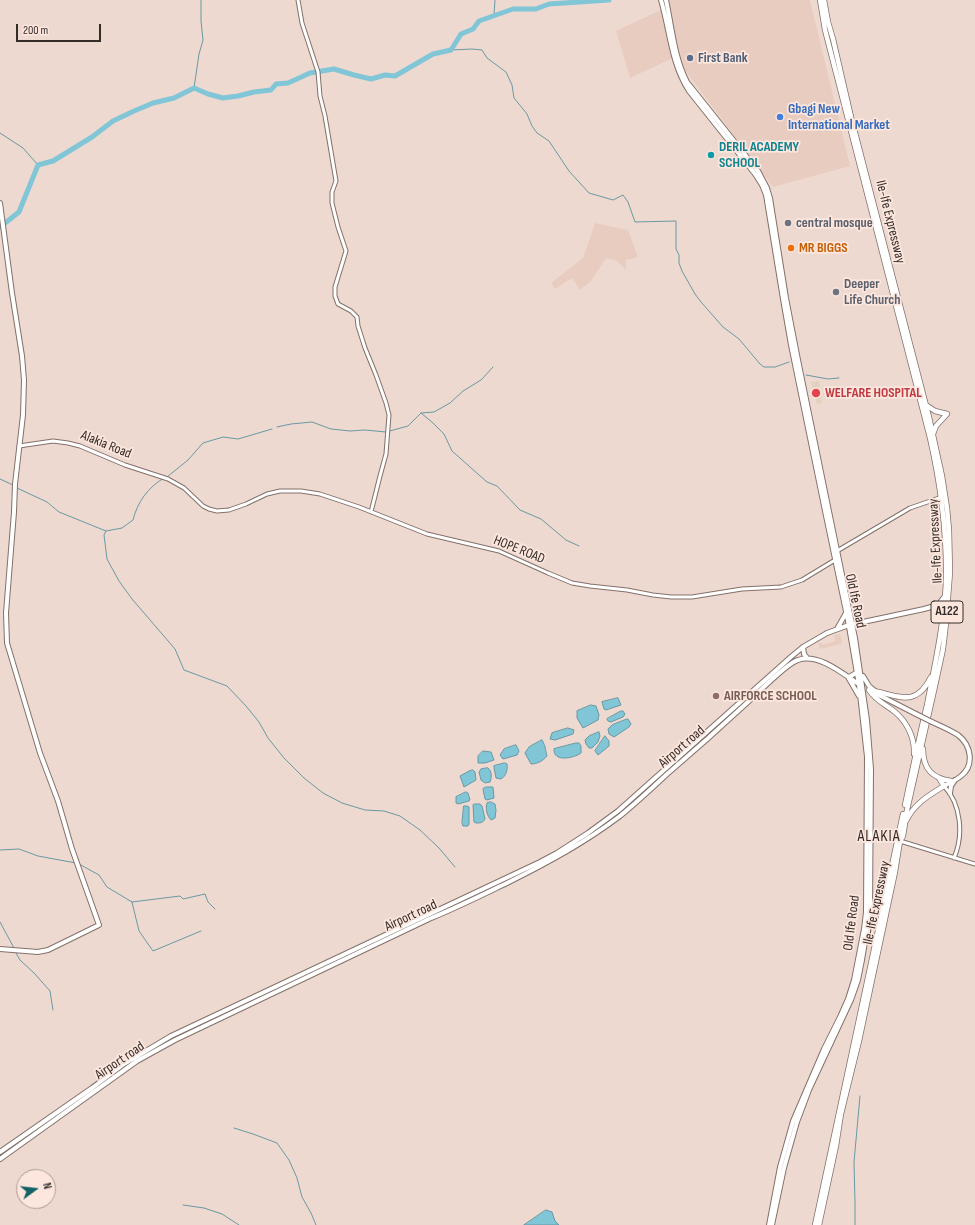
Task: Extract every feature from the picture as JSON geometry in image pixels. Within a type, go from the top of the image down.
[{"type":"highway","name":"Ile-Ife Expressway","points":[[815,1225],[936,664],[941,633],[946,557],[942,497],[930,438],[825,30],[820,0]]},
{"type":"highway","name":"Ile-Ife Expressway","points":[[819,1225],[836,1146],[841,1114],[859,1042],[895,872],[900,841],[903,836],[906,822],[905,819],[942,649],[948,604],[950,572],[949,530],[946,498],[940,464],[853,124],[824,0]]},
{"type":"highway","points":[[926,405],[935,411],[947,414],[936,426],[933,434]]},
{"type":"highway","points":[[869,690],[901,698],[915,696],[926,686],[936,664]]},
{"type":"highway","points":[[869,690],[873,697],[897,714],[907,727],[913,744],[912,773]]},
{"type":"highway","points":[[924,736],[923,759],[931,773],[939,778],[954,780]]},
{"type":"highway","points":[[906,822],[919,803],[930,794],[944,786],[939,778]]},
{"type":"main road","name":"Old Ife Road","points":[[662,0],[674,58],[680,76],[689,91],[711,116]]},
{"type":"main road","name":"Old Ife Road","points":[[666,0],[678,57],[687,82],[755,174],[766,195],[804,400],[846,612],[860,672],[863,701],[867,757],[869,846],[864,929],[854,980],[843,1011],[794,1121],[782,1162],[772,1225]]},
{"type":"main road","points":[[0,202],[24,374],[23,415],[15,486],[5,620],[6,643],[40,753],[58,801],[77,864],[99,925],[48,950],[38,952],[0,949]]},
{"type":"main road","name":"Old Ife Road","points":[[804,400],[851,615],[850,624]]},
{"type":"main road","points":[[944,596],[938,605],[850,624],[827,633],[803,647],[804,654],[807,658],[820,660],[861,686],[959,736],[964,741],[968,749],[970,756],[968,766],[964,773],[944,786]]},
{"type":"main road","points":[[837,629],[846,612]]},
{"type":"main road","points":[[851,615],[863,622]]},
{"type":"main road","name":"Airport road","points":[[747,700],[803,647]]},
{"type":"main road","name":"Airport road","points":[[0,1152],[137,1061],[175,1040],[249,1002],[419,921],[460,906],[570,845],[618,811],[780,673],[794,662],[807,658]]},
{"type":"main road","points":[[848,677],[860,672],[868,685],[875,691]]},
{"type":"main road","points":[[848,677],[863,701],[873,697]]},
{"type":"main road","points":[[950,792],[954,780]]},
{"type":"main road","name":"Airport road","points":[[0,1159],[93,1090]]},
{"type":"main road","name":"Old Ife Road","points":[[769,1225],[774,1207]]},
{"type":"street","points":[[298,0],[304,30],[318,70],[320,96],[325,116],[336,181],[331,196],[332,203],[346,251],[335,287],[335,296],[338,304],[351,311],[357,317],[358,326],[365,348],[386,403],[389,419],[385,460],[371,512]]},
{"type":"street","name":"Alakia Road","points":[[19,446],[53,441],[76,444],[125,465],[163,477],[181,486]]},
{"type":"street","name":"HOPE ROAD","points":[[181,486],[203,506],[218,511],[235,508],[270,493],[290,490],[320,494],[427,534],[500,552],[572,583],[653,595],[692,597],[742,590],[781,587],[802,580],[836,560]]},
{"type":"street","points":[[837,551],[910,508],[942,497]]},
{"type":"street","points":[[944,786],[950,792],[958,816],[960,828],[959,843],[954,858]]},
{"type":"street","points":[[900,841],[975,864]]},
{"type":"street","points":[[957,850],[961,860]]},
{"type":"shaded area","name":"Gbagi New International Market","points":[[665,0],[810,0],[850,166],[773,187],[684,69]]},
{"type":"shaded area","points":[[663,9],[673,58],[630,78],[616,31]]},
{"type":"shaded area","points":[[595,223],[628,230],[638,257],[626,260],[626,270],[617,261],[606,258],[591,281],[580,290],[572,278],[555,289],[551,283],[583,258]]},
{"type":"shaded area","name":"WELFARE HOSPITAL","points":[[819,381],[820,385],[818,389],[822,403],[817,404],[811,382]]},
{"type":"shaded area","points":[[840,634],[841,644],[820,649],[818,643],[821,643],[822,645],[835,641],[834,635]]},
{"type":"water","points":[[618,698],[621,705],[606,710],[604,709],[602,702]]},
{"type":"water","points":[[591,705],[596,706],[599,715],[598,720],[583,728],[577,718],[577,711]]},
{"type":"water","points":[[621,711],[625,714],[623,717],[611,722],[608,721],[607,719]]},
{"type":"water","points":[[627,719],[631,724],[629,727],[614,737],[609,734],[608,729],[612,725]]},
{"type":"water","points":[[568,728],[574,730],[573,734],[555,740],[550,739],[552,733]]},
{"type":"water","points":[[599,732],[600,736],[598,742],[592,748],[589,748],[585,740],[589,736]]},
{"type":"water","points":[[605,736],[609,741],[609,746],[598,755],[595,751]]},
{"type":"water","points":[[542,740],[547,756],[540,762],[531,764],[525,753],[529,747]]},
{"type":"water","points":[[579,743],[581,746],[581,753],[578,755],[569,758],[560,758],[555,753],[554,749]]},
{"type":"water","points":[[516,745],[519,751],[517,755],[503,759],[500,755],[504,749]]},
{"type":"water","points":[[483,751],[491,752],[494,760],[485,763],[478,763],[478,756]]},
{"type":"water","points":[[505,763],[507,764],[507,771],[505,775],[501,779],[496,778],[494,766]]},
{"type":"water","points":[[488,768],[491,772],[491,778],[490,782],[485,783],[481,780],[479,772],[481,769]]},
{"type":"water","points":[[473,770],[475,772],[476,780],[464,787],[460,776]]},
{"type":"water","points":[[486,787],[493,787],[494,798],[487,800],[485,799],[483,789]]},
{"type":"water","points":[[466,792],[468,793],[470,800],[458,804],[456,803],[456,797]]},
{"type":"water","points":[[491,802],[495,804],[496,810],[495,818],[491,820],[487,814],[486,807],[487,803]]},
{"type":"water","points":[[480,804],[482,806],[485,819],[476,823],[474,822],[473,805]]},
{"type":"water","points":[[464,806],[469,807],[468,826],[463,826],[462,823]]},
{"type":"water","points":[[546,1210],[552,1212],[555,1221],[559,1225],[524,1225]]},
{"type":"waterway","points":[[194,88],[199,54],[203,40],[201,0]]},
{"type":"waterway","points":[[494,15],[495,0]]},
{"type":"waterway","points":[[0,227],[19,212],[38,165],[53,161],[92,137],[113,121],[153,103],[174,98],[194,88],[223,98],[271,90],[276,84],[288,83],[310,73],[334,69],[371,79],[385,75],[395,76],[433,54],[451,50],[461,34],[473,29],[479,21],[513,9],[536,9],[549,4],[609,0]]},
{"type":"waterway","points":[[451,50],[482,50],[487,58],[506,72],[512,85],[514,98],[527,114],[532,126],[537,133],[549,141],[569,171],[589,193],[613,200],[623,195],[628,202],[635,222],[676,221],[676,249],[679,255],[679,263],[682,271],[701,302],[723,327],[739,339],[764,367],[775,367],[789,362]]},
{"type":"waterway","points":[[0,133],[23,148],[38,165]]},
{"type":"waterway","points":[[277,427],[312,422],[331,429],[386,432],[408,426],[421,413],[434,412],[450,403],[463,391],[481,380],[493,367]]},
{"type":"waterway","points":[[806,375],[828,379],[839,378]]},
{"type":"waterway","points":[[421,413],[444,434],[452,451],[487,482],[497,486],[520,510],[541,519],[566,540],[579,546]]},
{"type":"waterway","points":[[167,477],[188,460],[203,443],[223,437],[238,439],[272,429]]},
{"type":"waterway","points":[[17,488],[47,502],[59,512],[106,531],[122,528],[133,520],[137,508],[144,496],[153,486],[164,478]]},
{"type":"waterway","points":[[0,479],[13,485]]},
{"type":"waterway","points":[[106,531],[104,535],[107,559],[119,581],[132,599],[175,649],[184,670],[227,686],[259,722],[268,738],[284,758],[304,778],[323,793],[342,803],[365,810],[384,811],[400,816],[420,830],[439,848],[455,867]]},
{"type":"waterway","points":[[0,850],[19,849],[38,856],[76,863]]},
{"type":"waterway","points":[[79,864],[99,875],[107,887],[132,902],[139,931],[153,951],[201,931]]},
{"type":"waterway","points":[[132,902],[180,896],[183,899],[205,894],[208,902],[215,909]]},
{"type":"waterway","points":[[0,922],[14,948]]},
{"type":"waterway","points":[[16,953],[20,960],[50,991],[53,1010]]},
{"type":"waterway","points":[[855,1225],[854,1162],[860,1096]]},
{"type":"waterway","points":[[234,1128],[277,1143],[289,1160],[297,1178],[302,1197],[316,1225]]},
{"type":"waterway","points":[[183,1205],[204,1208],[222,1214],[239,1225]]},
{"type":"place","name":"First Bank","points":[[690,58]]},
{"type":"place","name":"Gbagi New International Market","points":[[780,117]]},
{"type":"place","name":"DERIL ACADEMY SCHOOL","points":[[711,155]]},
{"type":"place","name":"central mosque","points":[[788,223]]},
{"type":"place","name":"MR BIGGS","points":[[791,248]]},
{"type":"place","name":"Deeper Life Church","points":[[836,292]]},
{"type":"place","name":"WELFARE HOSPITAL","points":[[816,393]]},
{"type":"place","name":"AIRFORCE SCHOOL","points":[[716,696]]},
{"type":"district","name":"ALAKIA","points":[[879,837]]}]
